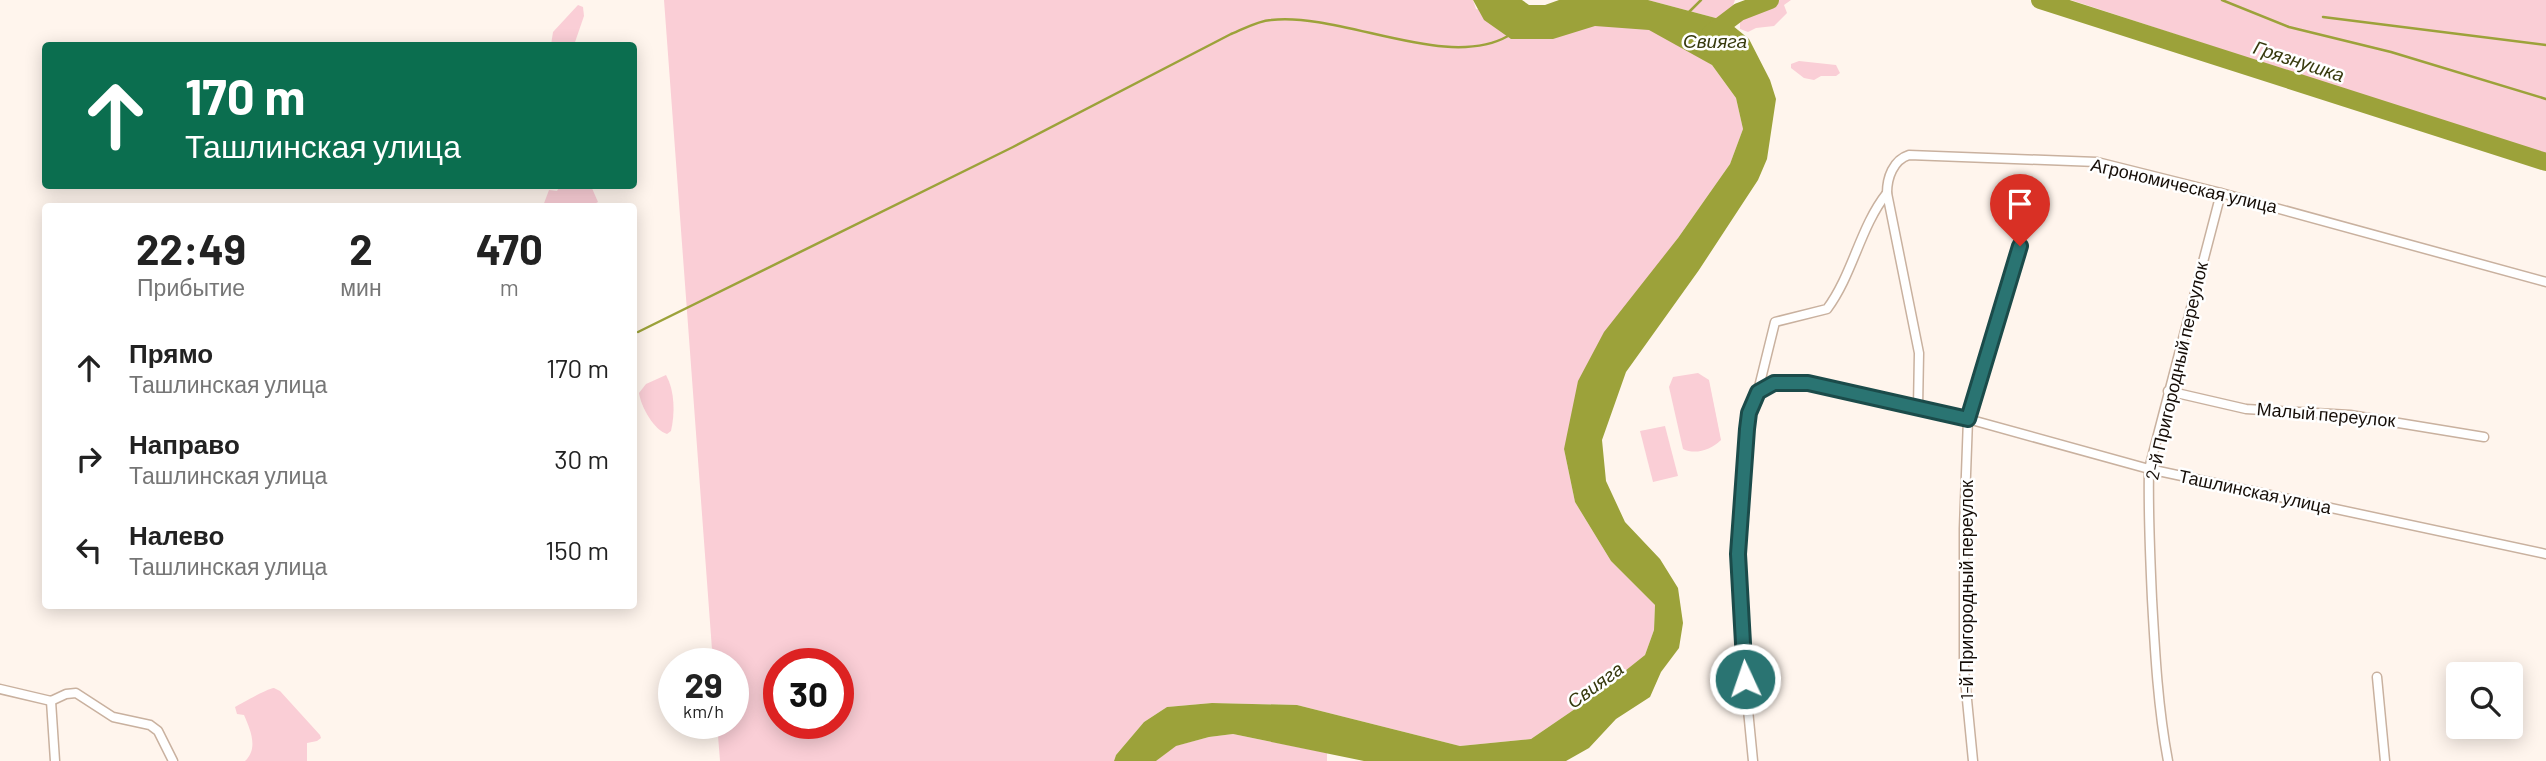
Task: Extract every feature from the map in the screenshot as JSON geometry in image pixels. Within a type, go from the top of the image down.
[{"type":"street","name":"Агрономическая улица","points":[[1758,392],[1775,322],[1827,309],[1838,293],[1875,208],[1887,193],[1890,173],[1902,157],[1909,155],[2097,162],[2221,192],[2546,282]]},
{"type":"street","name":"2-й Пригородный переулок","points":[[2168,761],[2155,656],[2148,508],[2149,469],[2221,192]]},
{"type":"street","points":[[1887,193],[1919,353],[1918,408]]},
{"type":"street","points":[[1968,419],[2020,246]]},
{"type":"street","name":"Ташлинская улица","points":[[1758,392],[1774,383],[1808,383],[1968,419],[2149,469],[2546,554]]},
{"type":"street","name":"Малый переулок","points":[[2168,391],[2246,408],[2350,415],[2484,437]]},
{"type":"street","points":[[1754,761],[1745,679],[1738,554],[1747,429],[1749,413],[1758,392]]},
{"type":"street","name":"1-й Пригородный переулок","points":[[1968,419],[1964,528],[1964,669],[1973,761]]},
{"type":"street","points":[[2378,677],[2385,761]]},
{"type":"street","points":[[0,690],[51,701],[76,693],[113,717],[149,725],[158,731],[173,761]]},
{"type":"street","points":[[51,701],[55,761]]},
{"type":"shaded area","points":[[664,0],[1473,0],[1476,9],[1577,21],[1644,22],[1712,65],[1736,98],[1743,129],[1730,164],[1678,238],[1564,449],[1575,502],[1611,561],[1655,605],[1654,630],[1645,655],[1591,698],[1531,739],[1460,746],[1297,705],[1212,703],[1167,707],[1144,722],[1114,761],[720,761],[718,739],[749,739],[749,648],[712,648]]},
{"type":"shaded area","points":[[1648,0],[1735,0],[1727,21]]},
{"type":"shaded area","points":[[1759,0],[1791,0],[1784,5],[1787,13],[1774,26],[1748,32],[1740,29],[1740,18]]},
{"type":"shaded area","points":[[2071,0],[2546,0],[2546,156]]},
{"type":"shaded area","points":[[578,5],[583,7],[584,16],[575,42],[551,42],[553,32]]},
{"type":"shaded area","points":[[1799,61],[1836,65],[1840,73],[1814,80],[1804,78],[1791,68],[1791,64]]},
{"type":"shaded area","points":[[592,189],[598,202],[544,203],[549,190]]},
{"type":"shaded area","points":[[1698,373],[1709,380],[1721,440],[1708,449],[1693,452],[1683,449],[1669,387],[1673,377]]},
{"type":"shaded area","points":[[666,375],[673,395],[674,410],[671,431],[667,434],[657,428],[649,417],[639,393],[646,384]]},
{"type":"shaded area","points":[[1665,426],[1678,476],[1653,482],[1640,431]]},
{"type":"shaded area","points":[[274,688],[280,691],[320,735],[321,738],[317,741],[307,743],[307,761],[245,761],[252,750],[252,738],[244,715],[237,714],[235,707]]},
{"type":"shaded area","points":[[1233,734],[1327,753],[1327,761],[1156,761],[1175,746]]},
{"type":"water","name":"Свияга","points":[[1473,0],[1522,0],[1529,5],[1545,5],[1559,0],[1648,0],[1727,21],[1749,39],[1770,80],[1776,99],[1767,159],[1758,180],[1699,270],[1626,372],[1602,440],[1606,481],[1625,522],[1660,559],[1678,588],[1683,623],[1679,648],[1661,672],[1650,697],[1616,719],[1589,748],[1566,761],[1364,761],[1233,734],[1176,746],[1156,761],[1114,761],[1144,722],[1167,707],[1212,703],[1297,705],[1460,746],[1531,739],[1591,698],[1645,655],[1654,630],[1655,605],[1611,561],[1575,502],[1564,449],[1578,381],[1604,332],[1678,238],[1730,164],[1743,129],[1736,98],[1712,65],[1649,30],[1595,26],[1553,39],[1511,39],[1484,20]]},
{"type":"waterway","points":[[1688,13],[1701,0]]},
{"type":"waterway","name":"Грязнушка","points":[[1710,34],[1739,12],[1770,0]]},
{"type":"waterway","name":"Грязнушка","points":[[2040,0],[2546,162]]},
{"type":"waterway","points":[[2222,0],[2289,27],[2391,52],[2546,99]]},
{"type":"waterway","points":[[2323,17],[2546,45]]},
{"type":"waterway","points":[[638,332],[1013,147],[1231,34],[1256,24],[1271,20],[1299,20],[1424,44],[1455,47],[1483,45],[1508,36]]},
{"type":"route","points":[[1745,679],[1738,554],[1747,429],[1749,413],[1758,392],[1774,383],[1808,383],[1968,419],[2020,246]]}]
